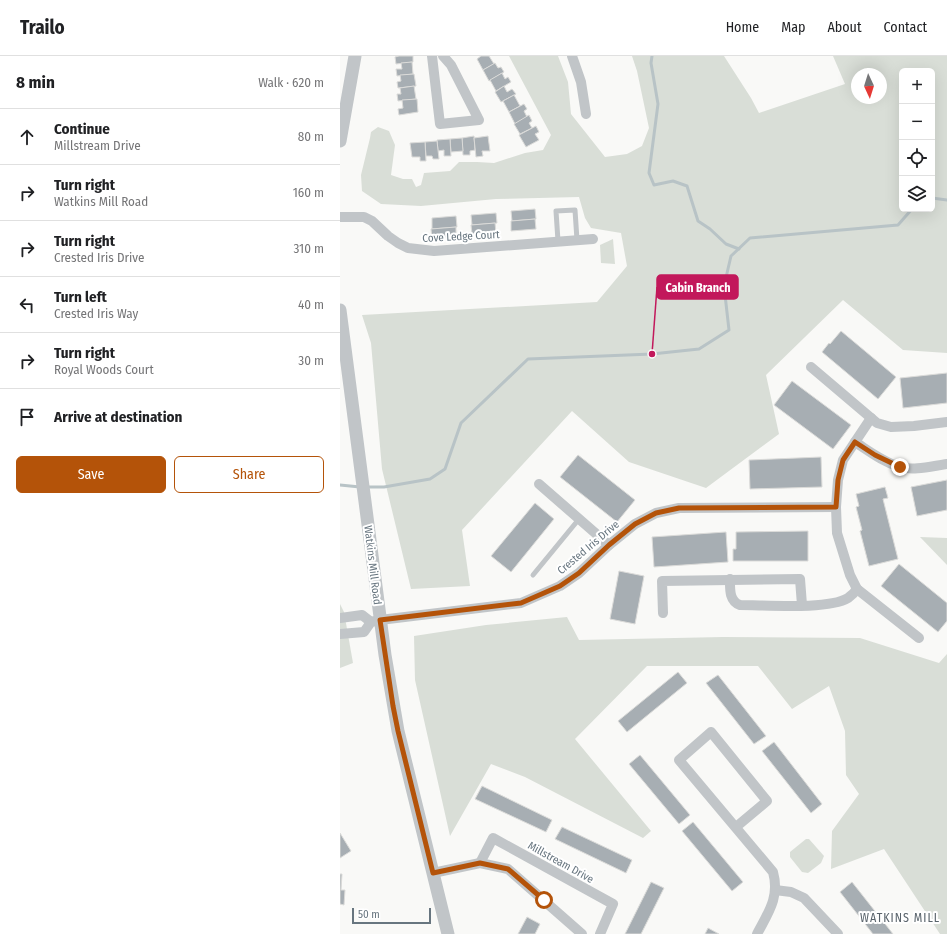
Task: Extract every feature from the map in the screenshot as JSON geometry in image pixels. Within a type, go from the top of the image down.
[{"type":"street","points":[[340,141],[355,56]]},
{"type":"street","points":[[432,56],[440,124],[480,120],[451,65],[444,56]]},
{"type":"street","points":[[572,56],[581,82],[586,114]]},
{"type":"street","name":"Cove Ledge Court","points":[[340,217],[364,217],[372,221],[398,243],[408,248],[418,250],[434,251],[593,239]]},
{"type":"street","name":"Watkins Mill Road","points":[[340,310],[366,514],[376,621],[395,719],[448,934]]},
{"type":"street","points":[[811,367],[877,423],[891,427],[947,422]]},
{"type":"street","points":[[871,418],[843,460],[838,480],[836,507],[837,533],[850,575],[858,589],[919,638]]},
{"type":"street","points":[[855,442],[875,455],[900,467],[920,468],[947,464]]},
{"type":"street","points":[[539,484],[609,545]]},
{"type":"street","name":"Crested Iris Drive","points":[[376,621],[521,603],[560,586],[579,573],[609,545],[635,524],[656,513],[668,509],[836,507]]},
{"type":"street","points":[[730,579],[732,599],[735,603],[740,605],[802,606],[836,603],[848,598],[858,589]]},
{"type":"street","points":[[663,613],[662,581],[800,579],[802,606]]},
{"type":"street","points":[[340,618],[362,615],[376,621],[364,632],[340,634]]},
{"type":"street","points":[[736,828],[767,801],[711,732],[679,760],[736,828],[773,872],[776,890],[757,934]]},
{"type":"street","name":"Millstream Drive","points":[[480,863],[492,838],[613,904],[600,934]]},
{"type":"street","points":[[433,873],[480,863],[508,869],[582,934]]},
{"type":"street","points":[[776,890],[791,892],[804,898],[838,934]]},
{"type":"lane","points":[[558,241],[556,211],[575,210],[577,240]]},
{"type":"lane","points":[[534,575],[579,519]]},
{"type":"shaded area","points":[[509,56],[558,56],[568,82],[571,114],[605,157],[627,154],[642,146],[649,128],[637,71],[632,56],[724,56],[759,113],[845,84],[833,56],[947,56],[947,353],[903,350],[843,300],[766,375],[779,434],[706,488],[629,462],[572,411],[462,530],[470,586],[411,589],[382,469],[371,343],[362,315],[597,302],[627,266],[621,233],[591,228],[585,218],[579,197],[496,199],[421,206],[381,204],[362,191],[361,175],[371,132],[378,127],[389,131],[395,145],[391,175],[403,179],[412,179],[416,187],[421,185],[424,173],[450,171],[459,162],[494,163],[525,153],[543,150],[551,135]]},
{"type":"shaded area","points":[[613,239],[615,264],[601,263],[600,245]]},
{"type":"shaded area","points":[[920,537],[947,538],[947,565]]},
{"type":"shaded area","points":[[340,604],[344,612],[353,663],[340,668]]},
{"type":"shaded area","points":[[567,617],[579,640],[723,637],[860,638],[939,663],[947,654],[947,934],[940,934],[884,849],[831,869],[832,831],[859,794],[846,775],[845,731],[829,686],[792,709],[758,666],[647,666],[575,739],[651,831],[643,838],[525,777],[491,764],[450,836],[415,680],[414,636],[486,625]]},
{"type":"shaded area","points":[[806,839],[809,839],[824,856],[821,863],[808,873],[802,872],[790,857],[790,852]]},
{"type":"building","points":[[413,56],[413,62],[396,64],[395,57]]},
{"type":"building","points":[[481,56],[489,56],[494,64],[483,70],[477,59]]},
{"type":"building","points":[[412,62],[413,74],[397,76],[396,69],[402,69],[401,63]]},
{"type":"building","points":[[495,63],[498,68],[501,67],[504,72],[489,81],[483,70]]},
{"type":"building","points":[[502,73],[505,79],[508,77],[511,82],[496,91],[490,80]]},
{"type":"building","points":[[414,74],[416,86],[398,88],[397,82],[401,81],[400,75]]},
{"type":"building","points":[[414,86],[416,99],[398,101],[397,94],[401,94],[400,88]]},
{"type":"building","points":[[504,86],[507,92],[512,89],[516,94],[501,102],[495,92]]},
{"type":"building","points":[[514,95],[520,106],[509,112],[503,101]]},
{"type":"building","points":[[417,99],[418,112],[399,115],[398,109],[403,108],[402,100]]},
{"type":"building","points":[[524,104],[527,109],[524,111],[527,117],[515,124],[509,112]]},
{"type":"building","points":[[529,115],[532,121],[529,123],[532,128],[520,134],[514,124]]},
{"type":"building","points":[[536,126],[539,132],[535,134],[539,140],[526,147],[519,135]]},
{"type":"building","points":[[474,136],[475,150],[470,151],[470,155],[463,155],[462,138]]},
{"type":"building","points":[[488,136],[490,151],[482,151],[483,156],[476,157],[474,138]]},
{"type":"building","points":[[462,138],[463,151],[451,152],[450,139]]},
{"type":"building","points":[[450,139],[451,156],[444,156],[444,150],[438,151],[437,140]]},
{"type":"building","points":[[437,141],[439,159],[433,159],[432,156],[426,156],[425,142]]},
{"type":"building","points":[[425,142],[426,161],[420,161],[420,157],[412,157],[410,143]]},
{"type":"building","points":[[535,209],[536,219],[512,221],[511,211]]},
{"type":"building","points":[[496,213],[497,223],[472,225],[471,215]]},
{"type":"building","points":[[456,216],[457,227],[432,229],[432,218]]},
{"type":"building","points":[[535,219],[536,229],[511,231],[511,221]]},
{"type":"building","points":[[495,223],[496,233],[472,234],[471,225]]},
{"type":"building","points":[[456,227],[456,237],[432,239],[431,229]]},
{"type":"building","points":[[841,331],[896,377],[878,399],[822,352]]},
{"type":"building","points":[[947,373],[947,403],[903,408],[900,378]]},
{"type":"building","points":[[792,381],[851,425],[833,449],[774,405]]},
{"type":"building","points":[[578,455],[635,500],[617,522],[560,477]]},
{"type":"building","points":[[821,457],[822,487],[750,489],[749,460]]},
{"type":"building","points":[[947,480],[947,510],[917,516],[911,487]]},
{"type":"building","points":[[885,487],[888,498],[883,499],[898,559],[869,566],[860,531],[862,530],[856,507],[859,506],[856,494]]},
{"type":"building","points":[[535,503],[554,519],[511,572],[491,556]]},
{"type":"building","points":[[808,531],[808,561],[733,561],[733,549],[736,549],[736,532]]},
{"type":"building","points":[[726,532],[728,562],[654,567],[652,537]]},
{"type":"building","points":[[899,564],[947,603],[947,621],[938,632],[881,586]]},
{"type":"building","points":[[619,571],[644,576],[635,624],[610,619]]},
{"type":"building","points":[[678,672],[687,683],[627,732],[618,721]]},
{"type":"building","points":[[718,675],[766,736],[754,744],[706,683]]},
{"type":"building","points":[[774,742],[822,804],[811,813],[762,751]]},
{"type":"building","points":[[640,755],[690,815],[679,824],[629,764]]},
{"type":"building","points":[[482,786],[552,820],[546,832],[475,799]]},
{"type":"building","points":[[693,822],[743,882],[732,891],[682,831]]},
{"type":"building","points":[[562,827],[632,860],[626,873],[555,839]]},
{"type":"building","points":[[340,833],[351,851],[340,858]]},
{"type":"building","points":[[340,874],[342,874],[341,890],[345,890],[344,905],[340,904]]},
{"type":"building","points":[[651,882],[664,888],[641,934],[625,934]]},
{"type":"building","points":[[852,882],[893,934],[873,934],[840,892]]},
{"type":"building","points":[[527,917],[540,924],[535,934],[518,934]]},
{"type":"building","points":[[708,928],[719,934],[705,934]]},
{"type":"waterway","points":[[652,56],[651,63],[658,104],[649,173],[654,185],[673,181],[687,186],[698,221],[710,229],[726,244],[739,249]]},
{"type":"waterway","points":[[935,198],[947,200]]},
{"type":"waterway","points":[[366,487],[384,487],[430,479],[445,469],[461,423],[528,359],[652,354],[699,349],[729,330],[724,286],[731,256],[750,238],[898,225],[909,212]]},
{"type":"waterway","points":[[340,485],[360,487]]},
{"type":"place","name":"Cabin Branch","points":[[652,354]]},
{"type":"district","name":"WATKINS MILL","points":[[900,918]]},
{"type":"route","points":[[544,900],[508,869],[480,863],[433,873],[419,822],[398,731],[380,620],[521,603],[560,586],[579,573],[609,545],[635,524],[656,513],[668,509],[836,507],[838,480],[843,460],[855,442],[875,455],[900,467]]}]
